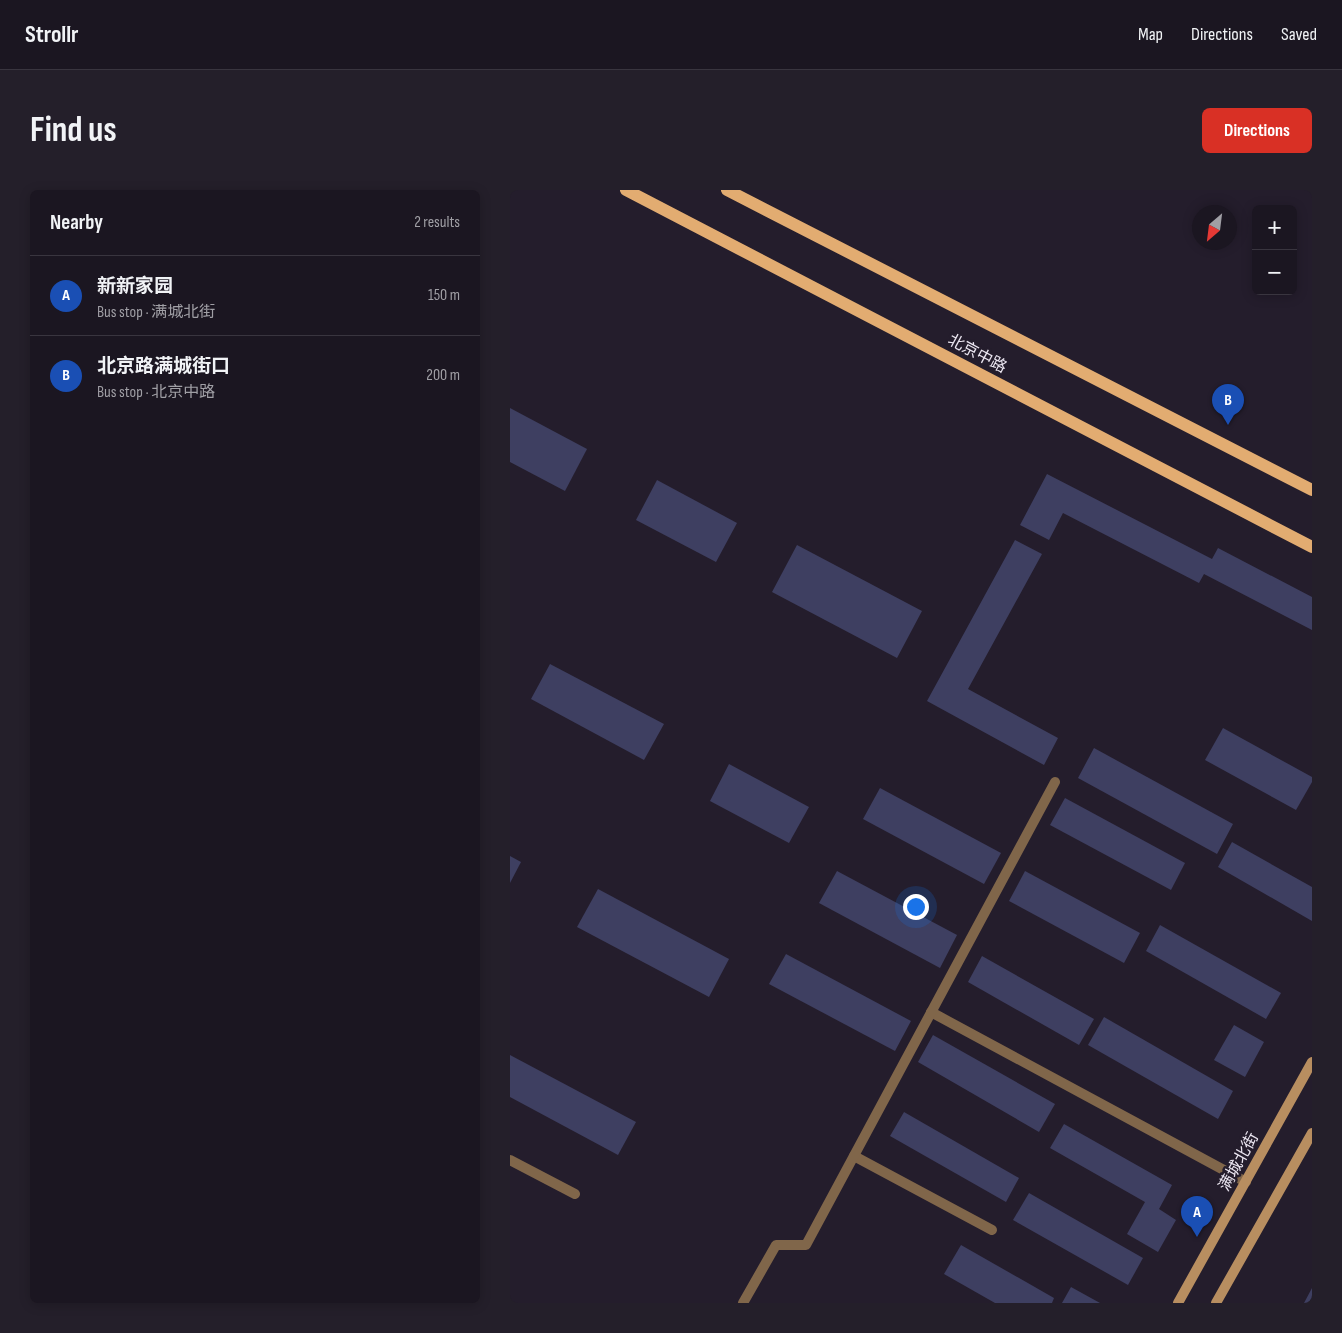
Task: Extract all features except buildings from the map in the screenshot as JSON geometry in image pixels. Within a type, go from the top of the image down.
[{"type":"main road","name":"北京中路","points":[[626,190],[1312,547]]},
{"type":"main road","name":"北京中路","points":[[727,190],[1312,490]]},
{"type":"main road","name":"满城北街","points":[[1178,1303],[1312,1062]]},
{"type":"main road","points":[[1216,1303],[1312,1133]]},
{"type":"street","points":[[743,1303],[776,1244],[806,1245],[1055,782]]},
{"type":"street","points":[[931,1012],[1246,1182]]},
{"type":"street","points":[[854,1156],[992,1230]]},
{"type":"street","points":[[510,1160],[575,1194]]},
{"type":"place","name":"北京路满城街口","points":[[1228,425]]},
{"type":"place","name":"新新家园","points":[[1197,1237]]}]
